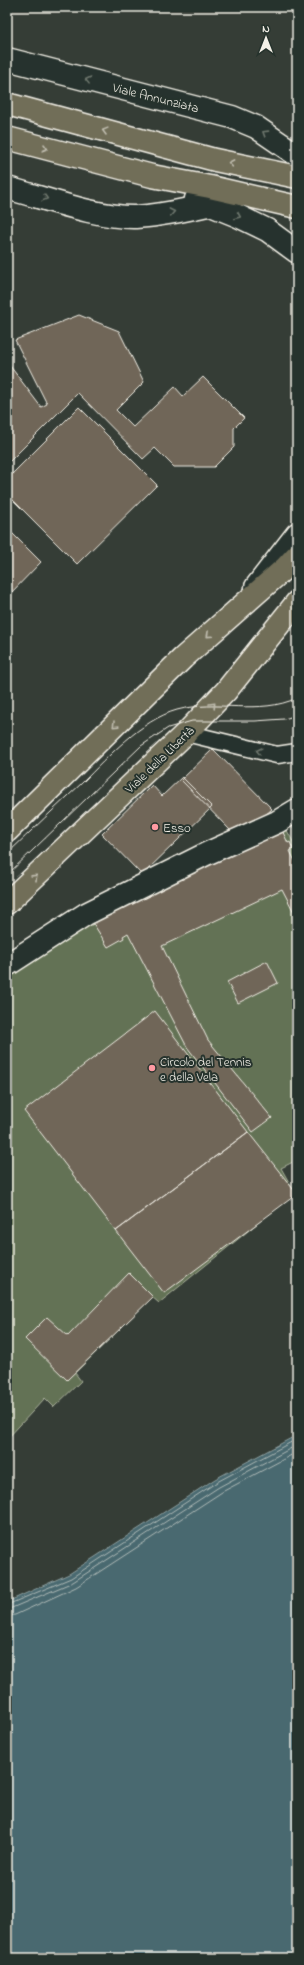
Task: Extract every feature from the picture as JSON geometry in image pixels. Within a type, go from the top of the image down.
[{"type":"main road","points":[[7,104],[215,160],[297,176]]},
{"type":"main road","points":[[7,138],[152,176],[210,186],[297,207]]},
{"type":"main road","points":[[7,831],[183,658],[286,567],[297,555]]},
{"type":"main road","name":"Viale della Libertà","points":[[7,903],[186,733],[226,690],[297,602]]},
{"type":"street","name":"Viale Annunziata","points":[[7,59],[232,117],[256,127],[297,155]]},
{"type":"street","points":[[152,176],[208,205],[238,216],[267,230],[297,252]]},
{"type":"street","points":[[7,188],[108,215],[143,216],[208,205]]},
{"type":"street","points":[[238,609],[297,534]]},
{"type":"street","points":[[7,965],[86,914],[149,881],[277,822],[297,810]]},
{"type":"lane","points":[[186,733],[277,755],[297,752]]},
{"type":"green space","name":"Circolo del Tennis e della Vela","points":[[284,825],[297,849],[297,1160],[281,1168],[295,1193],[159,1303],[152,1297],[75,1373],[81,1381],[54,1407],[45,1398],[7,1439],[7,976],[91,920]]},
{"type":"water","points":[[297,1435],[297,1958],[7,1958],[7,1602],[69,1574],[215,1479]]},
{"type":"building","points":[[79,315],[119,331],[144,382],[116,410],[133,427],[175,387],[183,396],[203,377],[244,418],[234,428],[234,447],[214,467],[174,467],[155,448],[143,459],[78,393],[7,464],[7,362],[41,407],[47,404],[15,340]]},
{"type":"building","points":[[79,407],[157,485],[77,564],[7,494],[7,479]]},
{"type":"building","points":[[7,528],[41,562],[7,597]]},
{"type":"building","points":[[213,749],[272,809],[263,817],[231,831],[181,780]]},
{"type":"building","points":[[182,777],[212,807],[142,875],[102,834],[152,785],[162,796]]},
{"type":"building","points":[[280,826],[288,843],[290,842],[293,849],[290,851],[297,865],[297,918],[282,889],[162,946],[208,1040],[272,1118],[253,1132],[187,1047],[128,933],[123,936],[124,938],[108,947],[91,920]]},
{"type":"building","points":[[267,961],[278,983],[238,1003],[227,982]]},
{"type":"building","points":[[155,1011],[248,1132],[116,1231],[24,1111]]},
{"type":"building","points":[[248,1132],[297,1194],[164,1293],[116,1231]]},
{"type":"building","points":[[129,1273],[153,1297],[67,1380],[25,1339],[47,1317],[68,1336]]},
{"type":"tram line","points":[[7,854],[126,740],[151,722],[164,715],[177,710],[192,707],[268,706],[297,698]]},
{"type":"tram line","points":[[7,875],[141,746],[168,728],[192,721],[255,721],[284,719],[297,715]]},
{"type":"place","name":"Esso","points":[[155,827]]},
{"type":"place","name":"Circolo del Tennis e della Vela","points":[[152,1068]]}]
